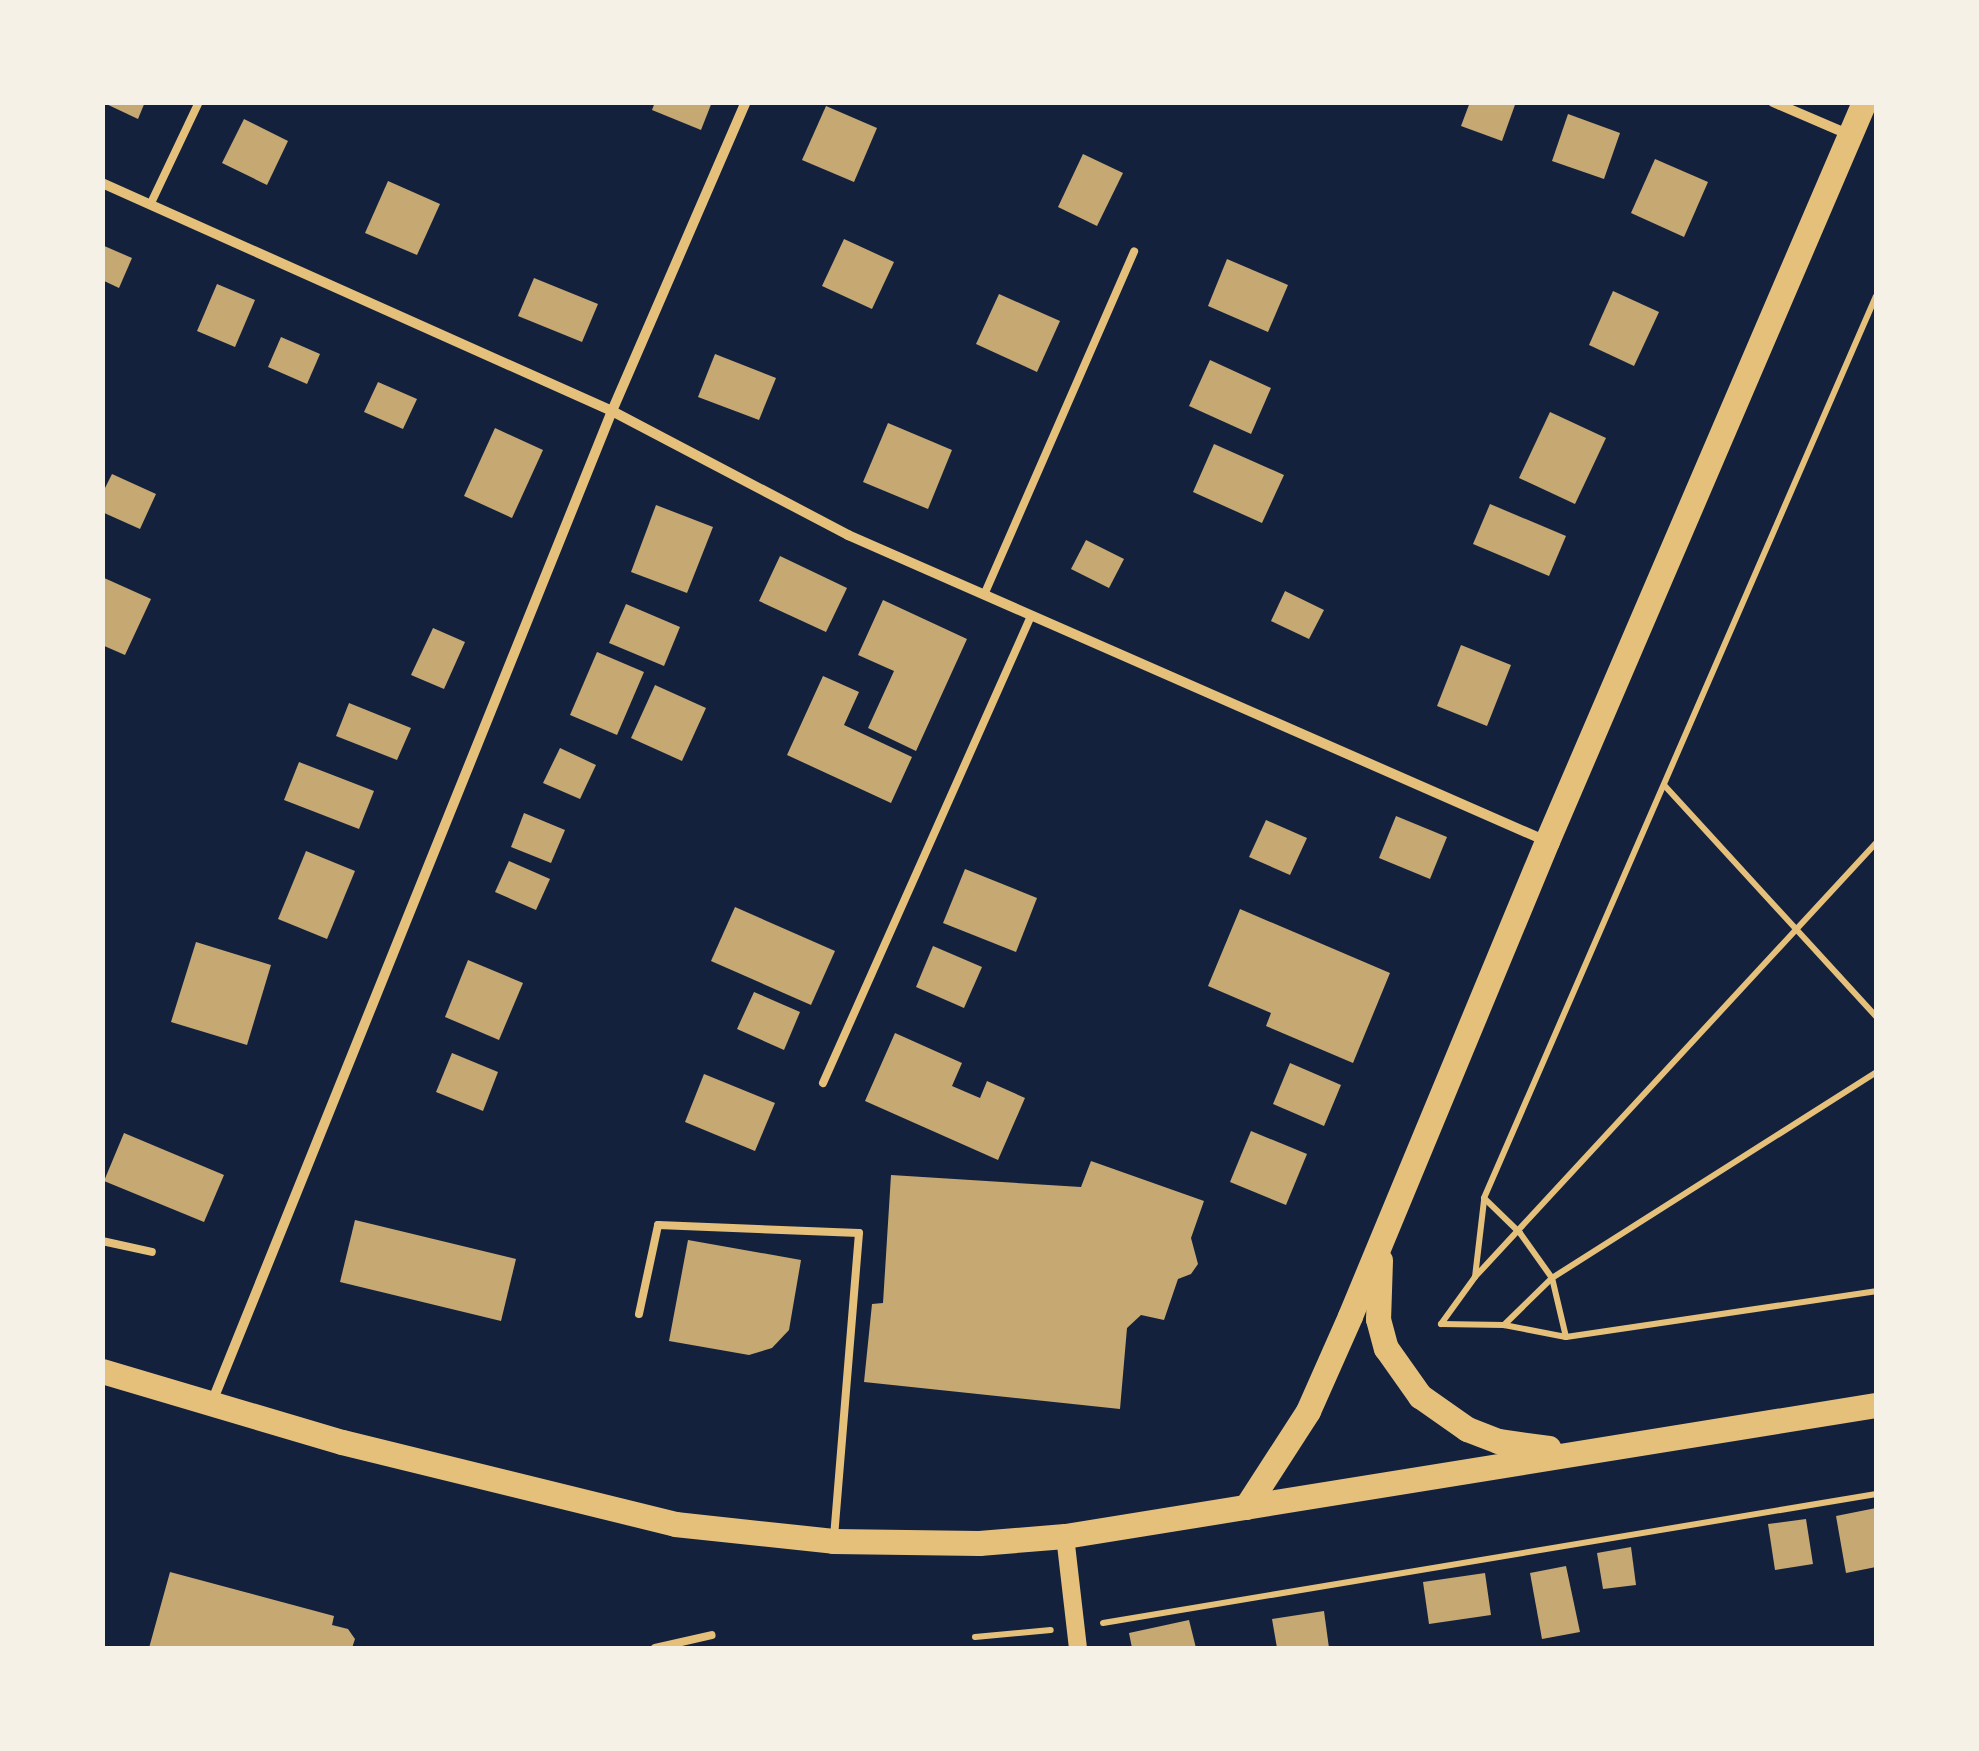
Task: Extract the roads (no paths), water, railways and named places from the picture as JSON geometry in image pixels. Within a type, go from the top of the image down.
[{"type":"main road","points":[[1246,1507],[1308,1411],[1864,102]]},
{"type":"main road","points":[[1382,1235],[1378,1319],[1386,1348],[1420,1396],[1466,1429],[1498,1441],[1530,1448],[1598,1450]]},
{"type":"main road","points":[[102,1370],[418,1462],[675,1524],[833,1542],[979,1543],[1065,1536],[1876,1405]]},
{"type":"street","points":[[211,1403],[612,411],[746,102]]},
{"type":"street","points":[[1773,102],[1850,135]]},
{"type":"street","points":[[102,183],[612,411],[848,535],[1548,841]]},
{"type":"street","points":[[1065,1536],[1078,1648]]},
{"type":"lane","points":[[150,202],[199,102]]},
{"type":"lane","points":[[984,595],[1134,250]]},
{"type":"lane","points":[[823,1083],[1031,616]]},
{"type":"lane","points":[[639,1314],[658,1225],[859,1233],[833,1542]]},
{"type":"lane","points":[[102,1241],[152,1252]]},
{"type":"lane","points":[[655,1648],[712,1635]]}]
